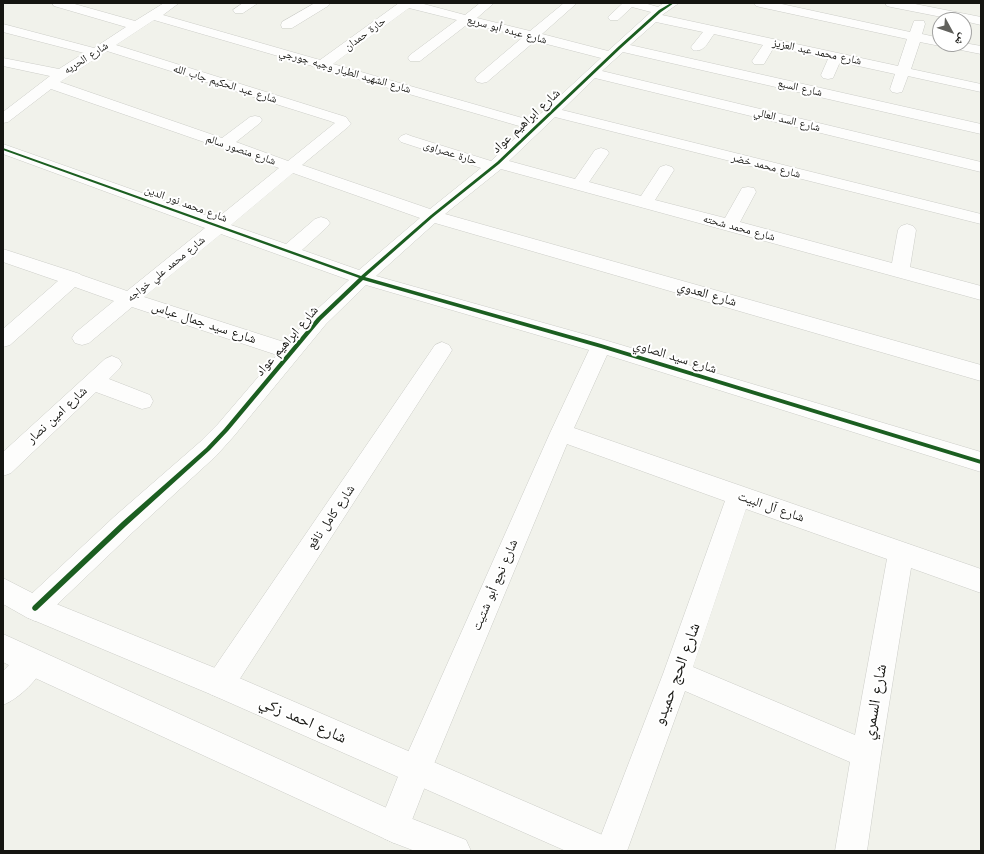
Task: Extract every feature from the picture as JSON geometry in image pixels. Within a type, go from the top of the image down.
[{"type":"street","points":[[58,3],[137,26]]},
{"type":"street","name":"شارع الحريه","points":[[3,119],[55,79],[153,16],[170,3]]},
{"type":"street","points":[[239,10],[252,3]]},
{"type":"street","points":[[287,25],[324,3]]},
{"type":"street","name":"شارع عبده أبو سريع","points":[[407,3],[532,36],[615,52]]},
{"type":"street","name":"حارة حمدان","points":[[322,65],[407,3]]},
{"type":"street","points":[[415,58],[488,3]]},
{"type":"street","points":[[482,80],[571,3]]},
{"type":"street","points":[[614,17],[630,3]]},
{"type":"street","name":"شارع محمد عبد العزيز","points":[[630,3],[662,10],[711,30],[981,88]]},
{"type":"street","points":[[760,3],[932,40]]},
{"type":"street","points":[[891,3],[923,6],[981,21]]},
{"type":"street","points":[[897,89],[916,36],[923,6]]},
{"type":"street","name":"شارع ابراهيم عواد","points":[[35,608],[124,524],[208,449],[226,430],[319,319],[362,278],[432,216],[495,165],[592,73],[662,10]]},
{"type":"street","name":"شارع الشهيد الطيار وجيه جورجي","points":[[153,16],[536,127]]},
{"type":"street","name":"شارع عبد الحكيم جاب الله","points":[[3,28],[100,49],[335,118],[341,120],[343,124]]},
{"type":"street","points":[[698,47],[711,30]]},
{"type":"street","points":[[759,61],[771,42]]},
{"type":"street","name":"شارع السبع","points":[[615,52],[981,129]]},
{"type":"street","points":[[828,76],[836,56]]},
{"type":"street","name":"شارع منصور سالم","points":[[3,62],[55,79],[224,144],[432,216]]},
{"type":"street","name":"شارع السد العالي","points":[[592,73],[981,167]]},
{"type":"street","name":"شارع محمد خضر","points":[[552,112],[981,219]]},
{"type":"street","points":[[224,144],[255,120]]},
{"type":"street","name":"شارع محمد علي خواجه","points":[[82,338],[343,124]]},
{"type":"street","name":"حارة عصراوى","points":[[406,139],[495,165]]},
{"type":"street","name":"شارع محمد نور الدين","points":[[3,149],[362,278]]},
{"type":"street","points":[[579,185],[601,153]]},
{"type":"street","name":"شارع محمد شحته","points":[[495,165],[645,202],[981,293]]},
{"type":"street","points":[[645,202],[666,170]]},
{"type":"street","points":[[730,225],[748,192]]},
{"type":"street","name":"شارع العدوي","points":[[432,216],[981,372]]},
{"type":"street","points":[[288,252],[321,223]]},
{"type":"street","points":[[900,271],[907,230]]},
{"type":"street","name":"شارع سيد جمال عباس","points":[[3,255],[73,278],[129,299],[291,352]]},
{"type":"street","points":[[3,340],[73,278]]},
{"type":"street","name":"شارع سيد الصاوي","points":[[362,278],[602,346],[981,462]]},
{"type":"street","name":"شارع نجع أبو شتيت","points":[[394,827],[416,770],[561,433],[602,346]]},
{"type":"street","name":"شارع كامل نافع","points":[[220,684],[442,350]]},
{"type":"street","name":"شارع امين نصار","points":[[3,466],[112,364]]},
{"type":"street","points":[[93,382],[142,401]]},
{"type":"street","name":"شارع آل البيت","points":[[561,433],[981,581]]},
{"type":"street","name":"شارع الحج حميدو","points":[[611,851],[677,674],[739,496]]},
{"type":"street","name":"شارع السمري","points":[[851,851],[866,754],[901,553]]},
{"type":"street","name":"شارع احمد زكي","points":[[3,590],[35,608],[220,684],[603,851]]},
{"type":"street","points":[[3,647],[32,662],[394,827],[455,851]]},
{"type":"street","points":[[3,691],[32,662]]},
{"type":"street","points":[[677,674],[866,754]]},
{"type":"cycle path","points":[[35,608],[124,524],[208,449],[226,430],[319,319],[362,278],[432,216],[498,163],[620,47],[660,11],[673,3]]},
{"type":"cycle path","points":[[3,149],[362,278],[601,346],[981,462]]}]
